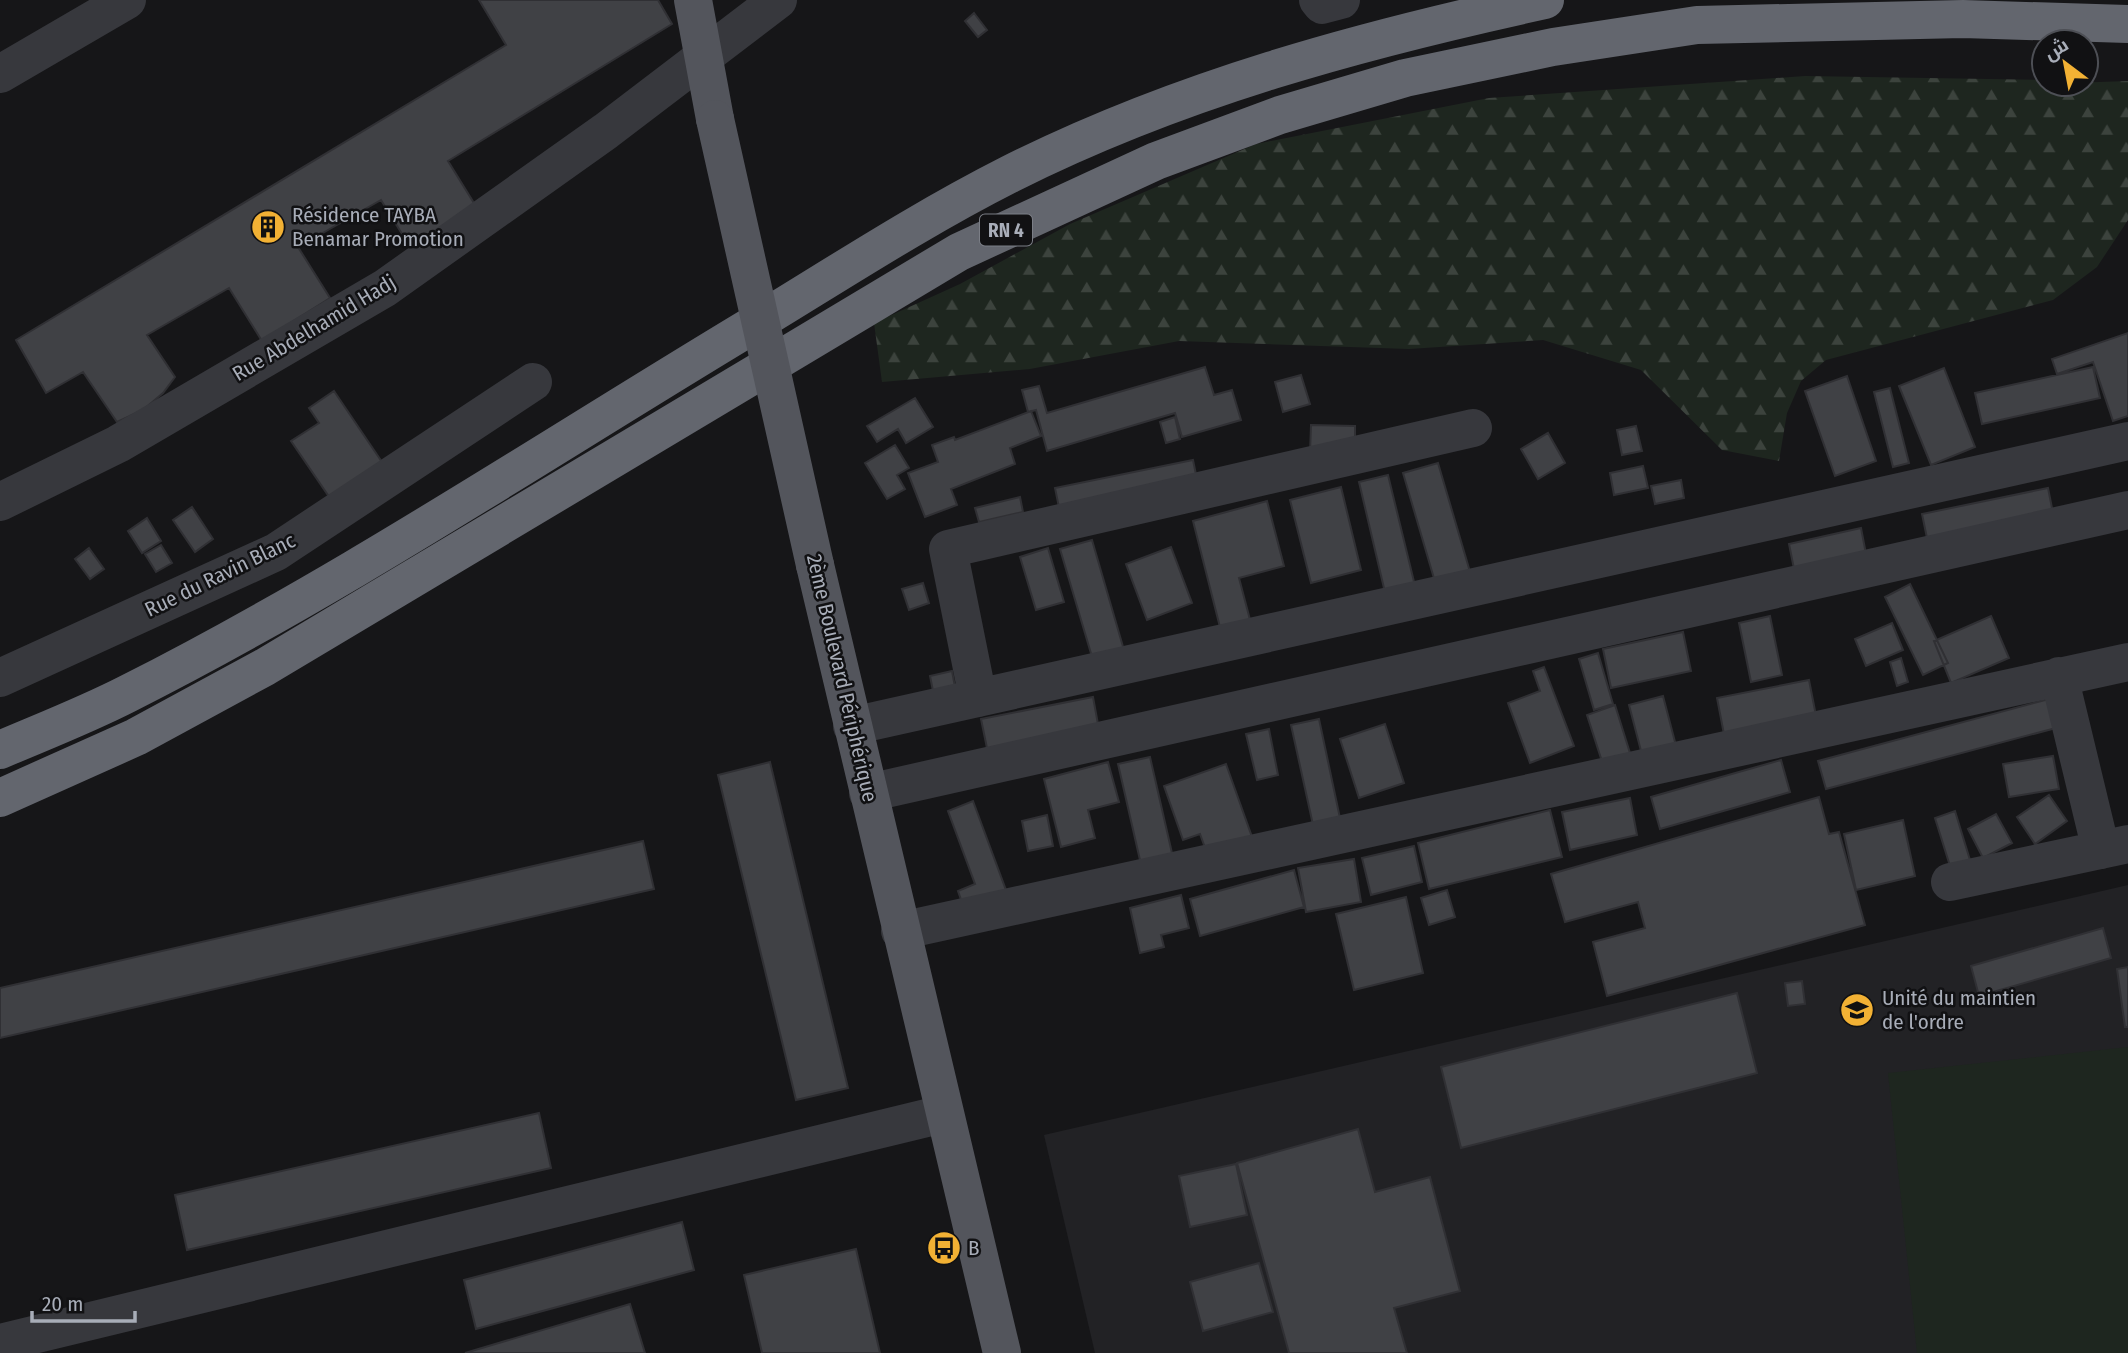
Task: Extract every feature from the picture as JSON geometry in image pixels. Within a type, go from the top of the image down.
[{"type":"highway","name":"RN 4","points":[[0,750],[122,696],[226,643],[389,548],[919,224],[1011,174],[1144,114],[1294,61],[1420,27],[1545,0]]},
{"type":"highway","name":"RN 4","points":[[0,798],[136,737],[265,667],[959,252],[1156,161],[1280,115],[1405,78],[1553,47],[1697,25],[1935,19],[2128,24]]},
{"type":"main road","name":"2ème Boulevard Périphérique","points":[[693,0],[715,119],[815,565],[943,1114],[1002,1353]]},
{"type":"street","points":[[0,74],[127,0]]},
{"type":"street","name":"Rue Abdelhamid Hadj","points":[[0,502],[118,444],[385,288],[617,123],[778,0]]},
{"type":"street","points":[[1318,0],[1322,5],[1341,0]]},
{"type":"street","name":"Rue du Ravin Blanc","points":[[0,678],[276,552],[533,382]]},
{"type":"street","points":[[978,698],[948,549],[1473,428]]},
{"type":"street","points":[[852,726],[2128,441]]},
{"type":"street","points":[[868,793],[2128,510]]},
{"type":"street","points":[[900,931],[2128,662]]},
{"type":"street","points":[[1950,882],[2114,847],[2059,676]]},
{"type":"street","points":[[0,1343],[943,1114]]},
{"type":"shaded area","name":"Unité du maintien de l'ordre","points":[[2128,885],[2128,1353],[1095,1353],[1044,1135]]},
{"type":"green space","points":[[1805,76],[2030,80],[2030,98],[2100,98],[2100,82],[2128,81],[2128,220],[2097,267],[2053,300],[1826,360],[1801,381],[1787,413],[1779,461],[1722,450],[1641,370],[1543,340],[1409,349],[1179,341],[1030,369],[882,382],[874,323],[960,284],[1070,224],[1256,144],[1489,98]]},
{"type":"green space","points":[[2128,1047],[2128,1353],[1917,1353],[1888,1073]]},
{"type":"building","name":"Résidence TAYBA Benamar Promotion","points":[[479,0],[658,0],[672,24],[448,161],[477,208],[412,250],[381,200],[298,247],[330,298],[262,341],[229,288],[147,335],[175,377],[163,393],[143,410],[117,422],[83,372],[46,393],[16,340],[506,45]]},
{"type":"building","points":[[974,13],[987,30],[978,37],[965,21]]},
{"type":"building","points":[[2128,333],[2128,416],[2113,421],[2093,362],[2057,374],[2052,359]]},
{"type":"building","points":[[1205,367],[1214,395],[1232,390],[1241,420],[1182,437],[1175,413],[1047,451],[1036,410],[1028,412],[1022,390],[1039,386],[1047,413]]},
{"type":"building","points":[[2093,367],[2100,398],[1982,424],[1975,393]]},
{"type":"building","points":[[1944,368],[1975,447],[1931,465],[1899,386]]},
{"type":"building","points":[[1301,375],[1310,404],[1283,412],[1275,382]]},
{"type":"building","points":[[1847,376],[1876,461],[1835,476],[1805,391]]},
{"type":"building","points":[[1890,388],[1909,463],[1893,467],[1874,392]]},
{"type":"building","points":[[334,391],[384,465],[332,501],[291,441],[319,423],[309,408]]},
{"type":"building","points":[[915,398],[933,427],[906,443],[898,429],[877,442],[867,426]]},
{"type":"building","points":[[1031,411],[1041,436],[1010,448],[1015,464],[951,489],[957,505],[925,517],[908,473],[938,462],[932,445],[954,437],[955,440]]},
{"type":"building","points":[[1175,417],[1180,439],[1166,443],[1160,422]]},
{"type":"building","points":[[1311,425],[1355,426],[1355,454],[1310,453]]},
{"type":"building","points":[[1636,426],[1642,451],[1622,455],[1617,430]]},
{"type":"building","points":[[1548,433],[1565,463],[1538,479],[1521,449]]},
{"type":"building","points":[[895,445],[909,468],[897,475],[905,489],[887,499],[865,463]]},
{"type":"building","points":[[1193,460],[1200,494],[1062,522],[1055,488]]},
{"type":"building","points":[[1438,463],[1473,582],[1438,592],[1403,473]]},
{"type":"building","points":[[1643,466],[1648,488],[1614,495],[1610,473]]},
{"type":"building","points":[[1388,475],[1417,594],[1387,601],[1359,482]]},
{"type":"building","points":[[1681,480],[1684,498],[1655,504],[1651,486]]},
{"type":"building","points":[[1341,487],[1361,570],[1311,583],[1290,500]]},
{"type":"building","points":[[2048,488],[2054,518],[1928,543],[1922,514]]},
{"type":"building","points":[[1020,497],[1023,512],[979,522],[975,508]]},
{"type":"building","points":[[1267,501],[1284,566],[1239,578],[1253,631],[1223,639],[1193,521]]},
{"type":"building","points":[[192,507],[213,539],[195,552],[173,520]]},
{"type":"building","points":[[147,518],[161,541],[142,553],[128,531]]},
{"type":"building","points":[[1861,528],[1867,559],[1795,574],[1789,544]]},
{"type":"building","points":[[1092,540],[1126,657],[1095,667],[1060,549]]},
{"type":"building","points":[[161,545],[172,563],[156,572],[145,554]]},
{"type":"building","points":[[1171,547],[1192,603],[1147,620],[1126,564]]},
{"type":"building","points":[[89,548],[104,569],[90,579],[75,559]]},
{"type":"building","points":[[1048,548],[1064,602],[1036,610],[1020,557]]},
{"type":"building","points":[[923,583],[929,603],[909,610],[902,589]]},
{"type":"building","points":[[1910,584],[1948,663],[1923,675],[1885,597]]},
{"type":"building","points":[[1770,616],[1782,675],[1751,682],[1739,623]]},
{"type":"building","points":[[1991,616],[2009,658],[1951,683],[1934,641]]},
{"type":"building","points":[[1892,623],[1903,650],[1866,666],[1855,639]]},
{"type":"building","points":[[1683,632],[1691,671],[1611,688],[1603,649]]},
{"type":"building","points":[[1598,653],[1613,704],[1594,710],[1579,659]]},
{"type":"building","points":[[1901,658],[1908,682],[1897,686],[1890,662]]},
{"type":"building","points":[[1544,667],[1574,746],[1530,763],[1508,703],[1540,691],[1533,671]]},
{"type":"building","points":[[952,671],[956,692],[934,696],[930,676]]},
{"type":"building","points":[[1809,680],[1819,731],[1727,750],[1717,698]]},
{"type":"building","points":[[1663,696],[1680,761],[1646,770],[1629,705]]},
{"type":"building","points":[[1093,697],[1100,735],[989,758],[981,719]]},
{"type":"building","points":[[2049,699],[2056,728],[1826,789],[1818,761]]},
{"type":"building","points":[[1615,705],[1635,769],[1607,777],[1587,715]]},
{"type":"building","points":[[1319,719],[1344,837],[1317,843],[1291,725]]},
{"type":"building","points":[[1385,724],[1404,783],[1359,798],[1340,739]]},
{"type":"building","points":[[1269,729],[1278,775],[1257,780],[1246,734]]},
{"type":"building","points":[[2053,756],[2059,789],[2009,797],[2003,764]]},
{"type":"building","points":[[1150,757],[1177,875],[1145,882],[1118,764]]},
{"type":"building","points":[[1781,760],[1790,792],[1660,829],[1651,797]]},
{"type":"building","points":[[770,762],[848,1088],[796,1100],[718,775]]},
{"type":"building","points":[[1108,762],[1119,802],[1088,810],[1095,838],[1061,847],[1044,779]]},
{"type":"building","points":[[1226,764],[1257,851],[1212,867],[1200,834],[1183,840],[1164,786]]},
{"type":"building","points":[[2049,795],[2067,821],[2035,844],[2017,817]]},
{"type":"building","points":[[1819,797],[1829,834],[1839,832],[1865,925],[1607,996],[1593,942],[1645,928],[1638,902],[1565,922],[1551,874]]},
{"type":"building","points":[[1630,798],[1637,835],[1570,850],[1562,812]]},
{"type":"building","points":[[973,801],[1010,901],[967,917],[958,891],[975,884],[948,811]]},
{"type":"building","points":[[1550,810],[1562,857],[1429,889],[1418,843]]},
{"type":"building","points":[[1955,811],[1970,860],[1950,866],[1935,818]]},
{"type":"building","points":[[1996,814],[2012,843],[1983,858],[1968,829]]},
{"type":"building","points":[[1047,815],[1053,846],[1028,851],[1022,821]]},
{"type":"building","points":[[1903,820],[1915,876],[1856,890],[1844,834]]},
{"type":"building","points":[[643,841],[654,889],[0,1038],[0,988]]},
{"type":"building","points":[[1414,846],[1422,882],[1371,895],[1362,858]]},
{"type":"building","points":[[1354,859],[1361,902],[1306,912],[1298,868]]},
{"type":"building","points":[[1294,870],[1304,907],[1200,936],[1190,899]]},
{"type":"building","points":[[1447,890],[1455,917],[1429,925],[1421,898]]},
{"type":"building","points":[[1181,895],[1189,928],[1161,935],[1164,947],[1140,953],[1130,908]]},
{"type":"building","points":[[1406,897],[1423,973],[1354,990],[1336,914]]},
{"type":"building","points":[[2103,928],[2111,958],[1979,996],[1971,966]]},
{"type":"building","points":[[2128,967],[2128,1027],[2125,1027],[2117,969]]},
{"type":"building","points":[[1802,981],[1805,1004],[1788,1006],[1785,983]]},
{"type":"building","points":[[1737,993],[1757,1073],[1461,1148],[1441,1067]]},
{"type":"building","points":[[539,1113],[551,1168],[187,1250],[175,1195]]},
{"type":"building","points":[[1358,1129],[1375,1192],[1430,1177],[1460,1291],[1394,1308],[1407,1353],[1289,1353],[1237,1163]]},
{"type":"building","points":[[1236,1164],[1247,1215],[1190,1227],[1179,1176]]},
{"type":"building","points":[[682,1222],[694,1270],[476,1329],[464,1280]]},
{"type":"building","points":[[856,1249],[880,1353],[762,1353],[744,1275]]},
{"type":"building","points":[[1259,1263],[1273,1312],[1203,1331],[1190,1282]]},
{"type":"building","points":[[630,1304],[645,1353],[465,1353]]},
{"type":"place","name":"Résidence TAYBA Benamar Promotion","points":[[268,227]]},
{"type":"place","name":"Unité du maintien de l'ordre","points":[[1857,1010]]},
{"type":"place","name":"B","points":[[944,1248]]}]
